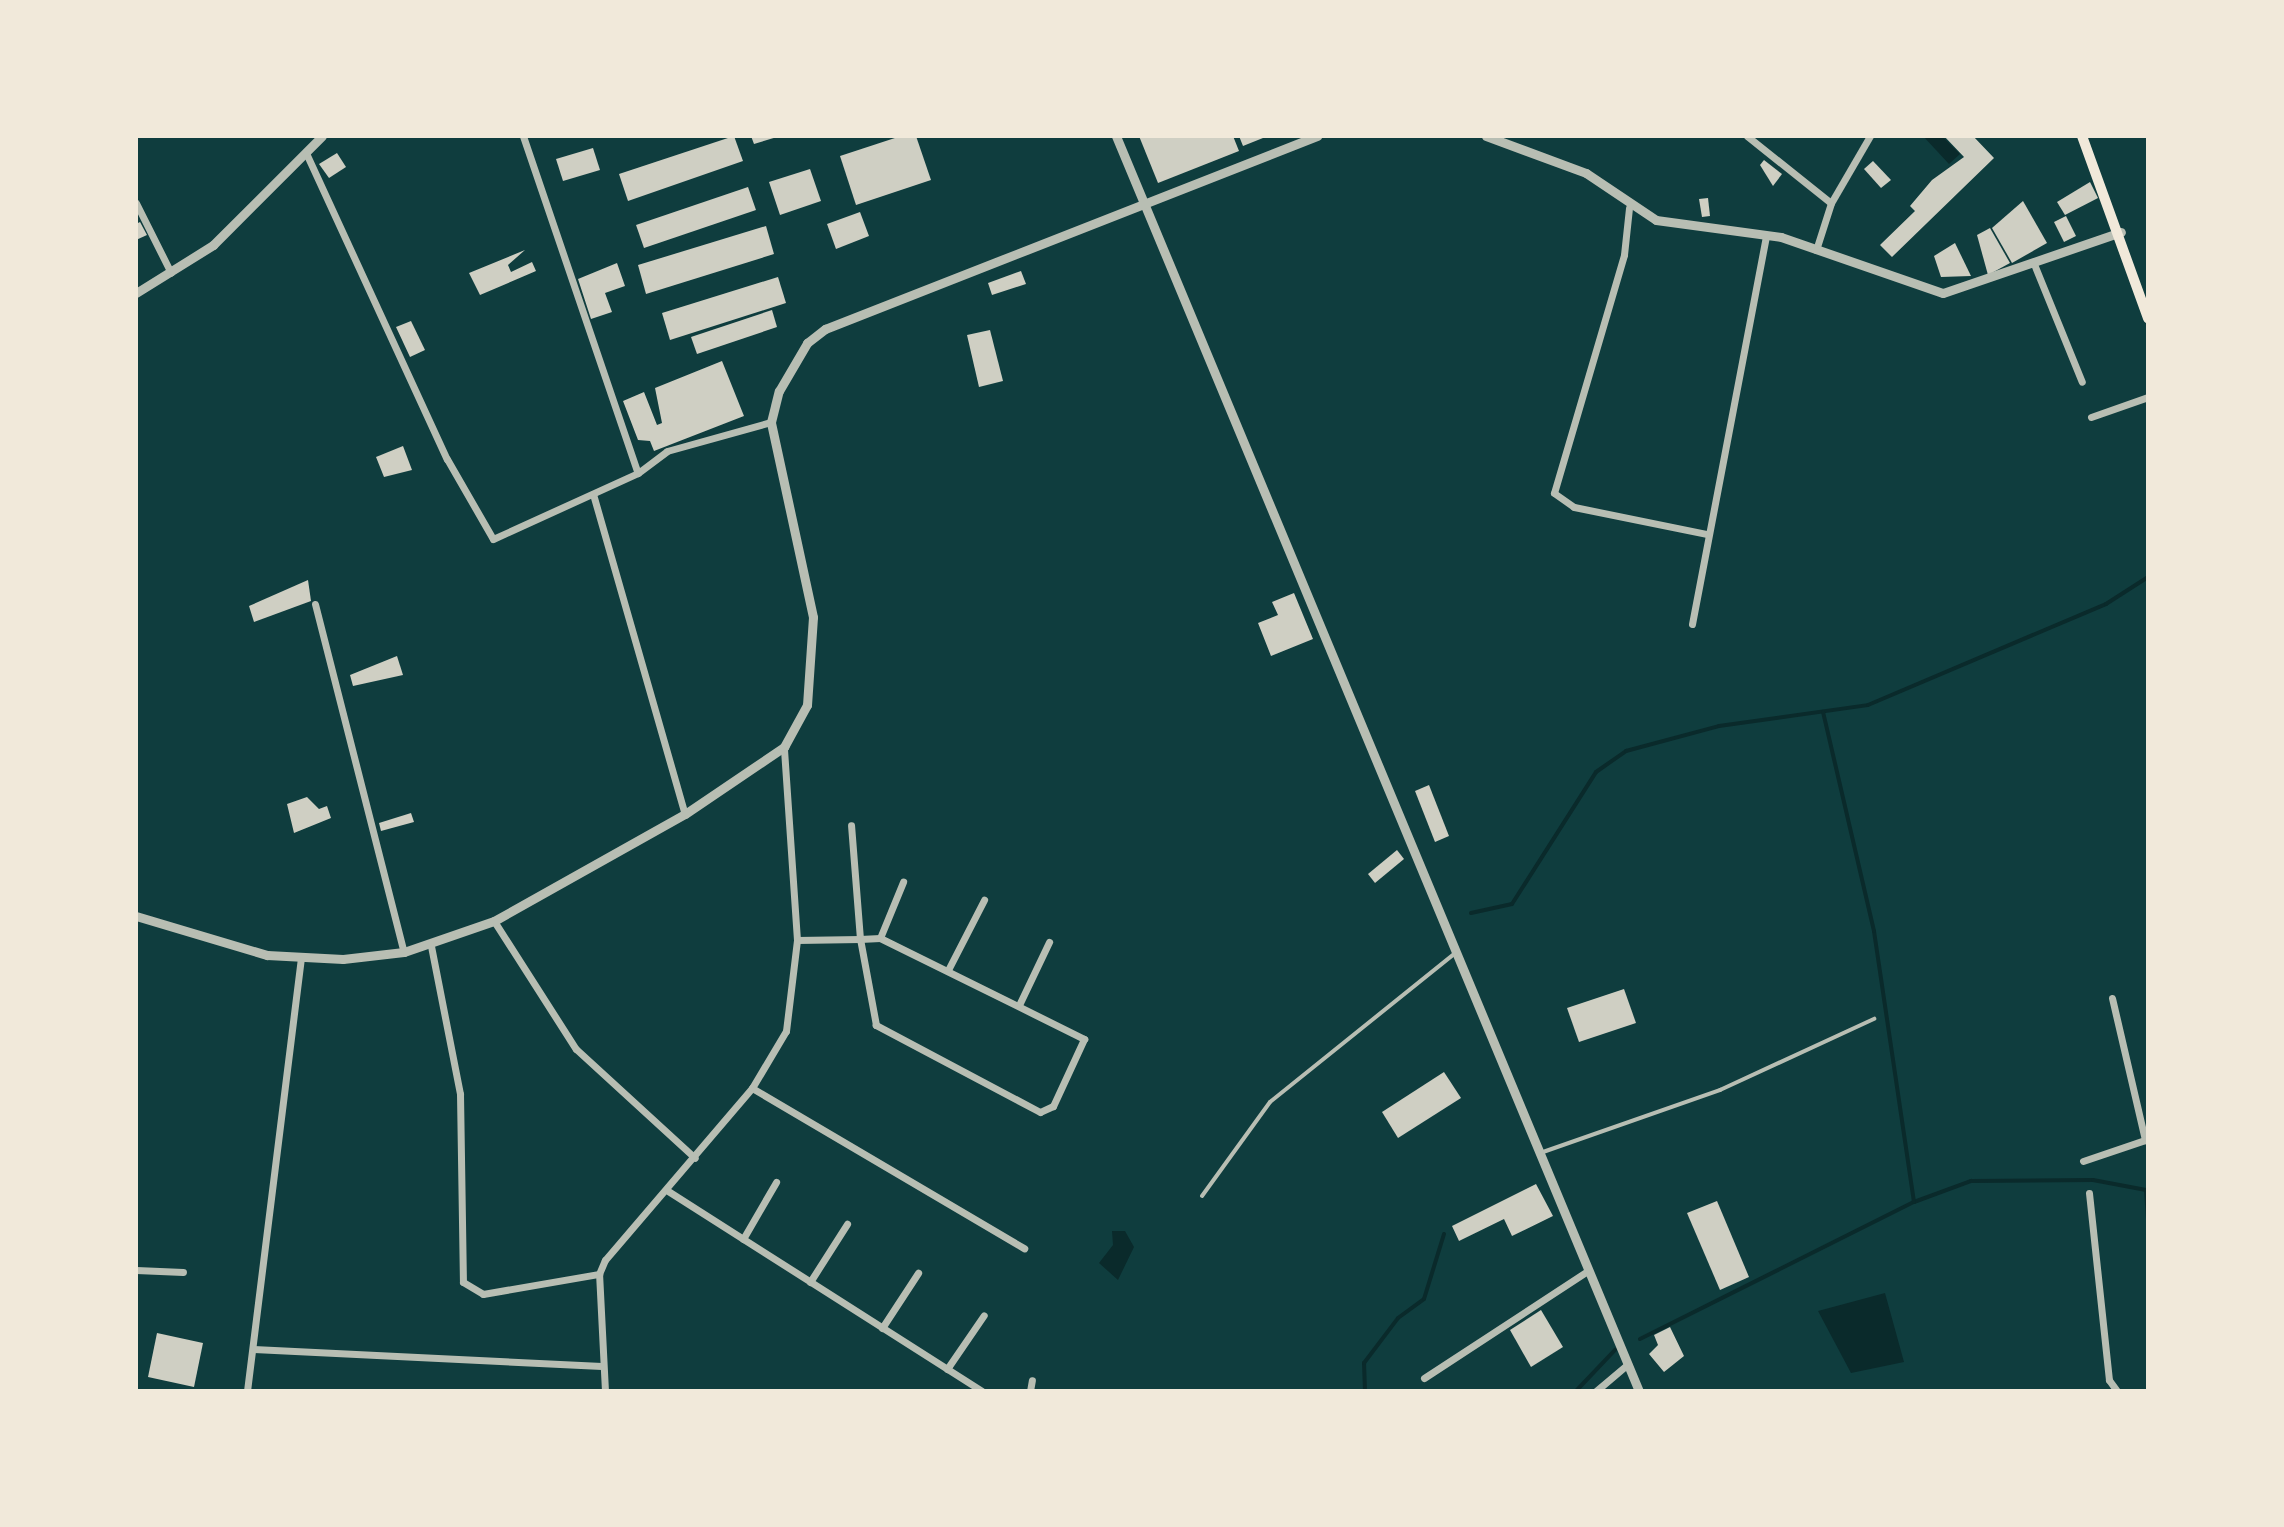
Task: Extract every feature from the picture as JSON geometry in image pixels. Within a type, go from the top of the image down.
[{"type":"main road","points":[[2082,136],[2121,232],[2148,318]]},
{"type":"street","points":[[136,293],[171,273],[243,218],[322,136]]},
{"type":"street","points":[[523,136],[638,473]]},
{"type":"street","points":[[1116,136],[1639,1391]]},
{"type":"street","points":[[136,916],[301,959],[404,952],[431,946],[494,921],[685,814],[784,747],[807,705],[815,658],[771,422],[790,365],[825,329],[1317,136]]},
{"type":"street","points":[[1486,136],[1586,173],[1629,208],[1656,220],[1766,235],[1943,293],[2121,232]]},
{"type":"street","points":[[1747,136],[1831,203]]},
{"type":"street","points":[[1816,250],[1831,203],[1870,136]]},
{"type":"street","points":[[306,153],[447,459],[493,539],[638,473],[667,451],[771,422]]},
{"type":"street","points":[[136,203],[171,273]]},
{"type":"street","points":[[1629,208],[1620,269],[1554,493],[1574,507],[1707,534]]},
{"type":"street","points":[[1692,624],[1766,235]]},
{"type":"street","points":[[2034,264],[2082,382]]},
{"type":"street","points":[[2091,417],[2148,397]]},
{"type":"street","points":[[593,494],[685,814]]},
{"type":"street","points":[[315,604],[404,952]]},
{"type":"street","points":[[431,946],[460,1094],[463,1282],[483,1294],[599,1274],[752,1088],[786,1031],[797,940],[784,747]]},
{"type":"street","points":[[797,940],[860,939],[880,938],[1084,1039],[1047,1113],[876,1025],[860,939],[851,825]]},
{"type":"street","points":[[880,938],[903,882]]},
{"type":"street","points":[[948,970],[984,900]]},
{"type":"street","points":[[494,921],[576,1049],[695,1158]]},
{"type":"street","points":[[1019,1005],[1049,942]]},
{"type":"street","points":[[247,1391],[301,959]]},
{"type":"street","points":[[2083,1161],[2146,1140],[2112,998]]},
{"type":"street","points":[[752,1088],[1024,1248]]},
{"type":"street","points":[[743,1239],[776,1182]]},
{"type":"street","points":[[668,1191],[982,1391]]},
{"type":"street","points":[[2089,1193],[2109,1380],[2117,1391]]},
{"type":"street","points":[[810,1282],[847,1224]]},
{"type":"street","points":[[136,1270],[183,1272]]},
{"type":"street","points":[[1424,1378],[1589,1270]]},
{"type":"street","points":[[882,1328],[918,1273]]},
{"type":"street","points":[[599,1274],[605,1391]]},
{"type":"street","points":[[947,1369],[984,1315]]},
{"type":"street","points":[[253,1349],[602,1366]]},
{"type":"street","points":[[1596,1391],[1628,1364]]},
{"type":"street","points":[[1030,1391],[1032,1380]]},
{"type":"lane","points":[[1202,1196],[1270,1102],[1455,953]]},
{"type":"lane","points":[[1539,1153],[1720,1090],[1874,1019]]},
{"type":"water","points":[[1923,136],[1942,136],[1960,154],[1949,164]]},
{"type":"water","points":[[1112,1231],[1125,1231],[1134,1247],[1118,1280],[1099,1263],[1113,1245]]},
{"type":"water","points":[[1885,1293],[1904,1362],[1851,1373],[1818,1311]]},
{"type":"building","points":[[734,136],[743,161],[628,201],[619,174]]},
{"type":"building","points":[[751,136],[777,136],[777,137],[754,144]]},
{"type":"building","points":[[901,136],[916,136],[931,180],[856,205],[840,156]]},
{"type":"building","points":[[1139,136],[1233,136],[1239,151],[1158,183]]},
{"type":"building","points":[[1239,136],[1268,136],[1243,146]]},
{"type":"building","points":[[1944,136],[1973,136],[1994,158],[1892,257],[1880,245],[1915,211],[1910,206],[1932,180],[1964,157]]},
{"type":"building","points":[[593,148],[600,170],[563,181],[556,159]]},
{"type":"building","points":[[337,153],[346,167],[329,178],[319,164]]},
{"type":"building","points":[[1764,160],[1782,174],[1773,186],[1760,165]]},
{"type":"building","points":[[1873,161],[1891,180],[1881,188],[1864,169]]},
{"type":"building","points":[[810,169],[821,201],[780,215],[769,182]]},
{"type":"building","points":[[2090,182],[2098,198],[2065,215],[2057,202]]},
{"type":"building","points":[[748,187],[756,210],[644,248],[636,225]]},
{"type":"building","points":[[1708,198],[1710,216],[1702,217],[1699,199]]},
{"type":"building","points":[[2023,201],[2047,243],[2012,263],[1992,228]]},
{"type":"building","points":[[860,212],[869,236],[836,249],[827,224]]},
{"type":"building","points":[[2066,216],[2076,236],[2064,242],[2054,222]]},
{"type":"building","points":[[140,222],[147,235],[136,240],[136,224]]},
{"type":"building","points":[[766,226],[774,254],[646,294],[638,265]]},
{"type":"building","points":[[1990,228],[2010,263],[1988,275],[1977,235]]},
{"type":"building","points":[[1955,243],[1971,276],[1941,277],[1934,256]]},
{"type":"building","points":[[525,250],[508,265],[511,272],[532,262],[536,271],[480,295],[469,273]]},
{"type":"building","points":[[617,263],[625,286],[605,293],[612,312],[591,319],[578,279]]},
{"type":"building","points":[[1021,271],[1026,284],[992,295],[988,283]]},
{"type":"building","points":[[778,277],[786,303],[670,340],[662,313]]},
{"type":"building","points":[[772,310],[777,327],[697,354],[691,337]]},
{"type":"building","points":[[411,321],[425,350],[410,357],[396,327]]},
{"type":"building","points":[[990,330],[1003,381],[979,387],[967,335]]},
{"type":"building","points":[[722,361],[744,416],[654,451],[650,441],[638,440],[623,401],[644,392],[657,425],[662,423],[655,388]]},
{"type":"building","points":[[403,446],[412,470],[384,477],[376,457]]},
{"type":"building","points":[[308,580],[311,601],[254,622],[249,606]]},
{"type":"building","points":[[1294,593],[1313,639],[1271,656],[1258,623],[1278,615],[1272,602]]},
{"type":"building","points":[[397,656],[403,675],[353,686],[350,675]]},
{"type":"building","points":[[1429,785],[1449,836],[1435,842],[1415,791]]},
{"type":"building","points":[[307,797],[319,809],[327,806],[331,818],[294,833],[287,804]]},
{"type":"building","points":[[411,813],[414,822],[381,831],[379,823]]},
{"type":"building","points":[[1397,850],[1404,859],[1375,883],[1368,874]]},
{"type":"building","points":[[1624,989],[1636,1023],[1579,1042],[1567,1008]]},
{"type":"building","points":[[1444,1072],[1461,1098],[1398,1138],[1382,1112]]},
{"type":"building","points":[[1536,1184],[1553,1216],[1512,1236],[1504,1219],[1459,1241],[1452,1226]]},
{"type":"building","points":[[1717,1201],[1749,1277],[1720,1290],[1687,1213]]},
{"type":"building","points":[[1541,1310],[1563,1347],[1531,1367],[1510,1330]]},
{"type":"building","points":[[1670,1327],[1684,1356],[1664,1372],[1649,1354],[1658,1345],[1654,1335]]},
{"type":"building","points":[[157,1333],[203,1343],[194,1387],[148,1377]]},
{"type":"waterway","points":[[1471,913],[1512,904],[1596,772],[1626,751],[1719,726],[1868,705],[2106,604],[2148,577]]},
{"type":"waterway","points":[[1640,1339],[1914,1202],[1874,931],[1823,712]]},
{"type":"waterway","points":[[1914,1202],[1971,1181],[2093,1180],[2146,1190],[2148,1222]]},
{"type":"waterway","points":[[1365,1391],[1364,1363],[1398,1318],[1424,1299],[1444,1234]]},
{"type":"waterway","points":[[1576,1391],[1615,1350]]}]
